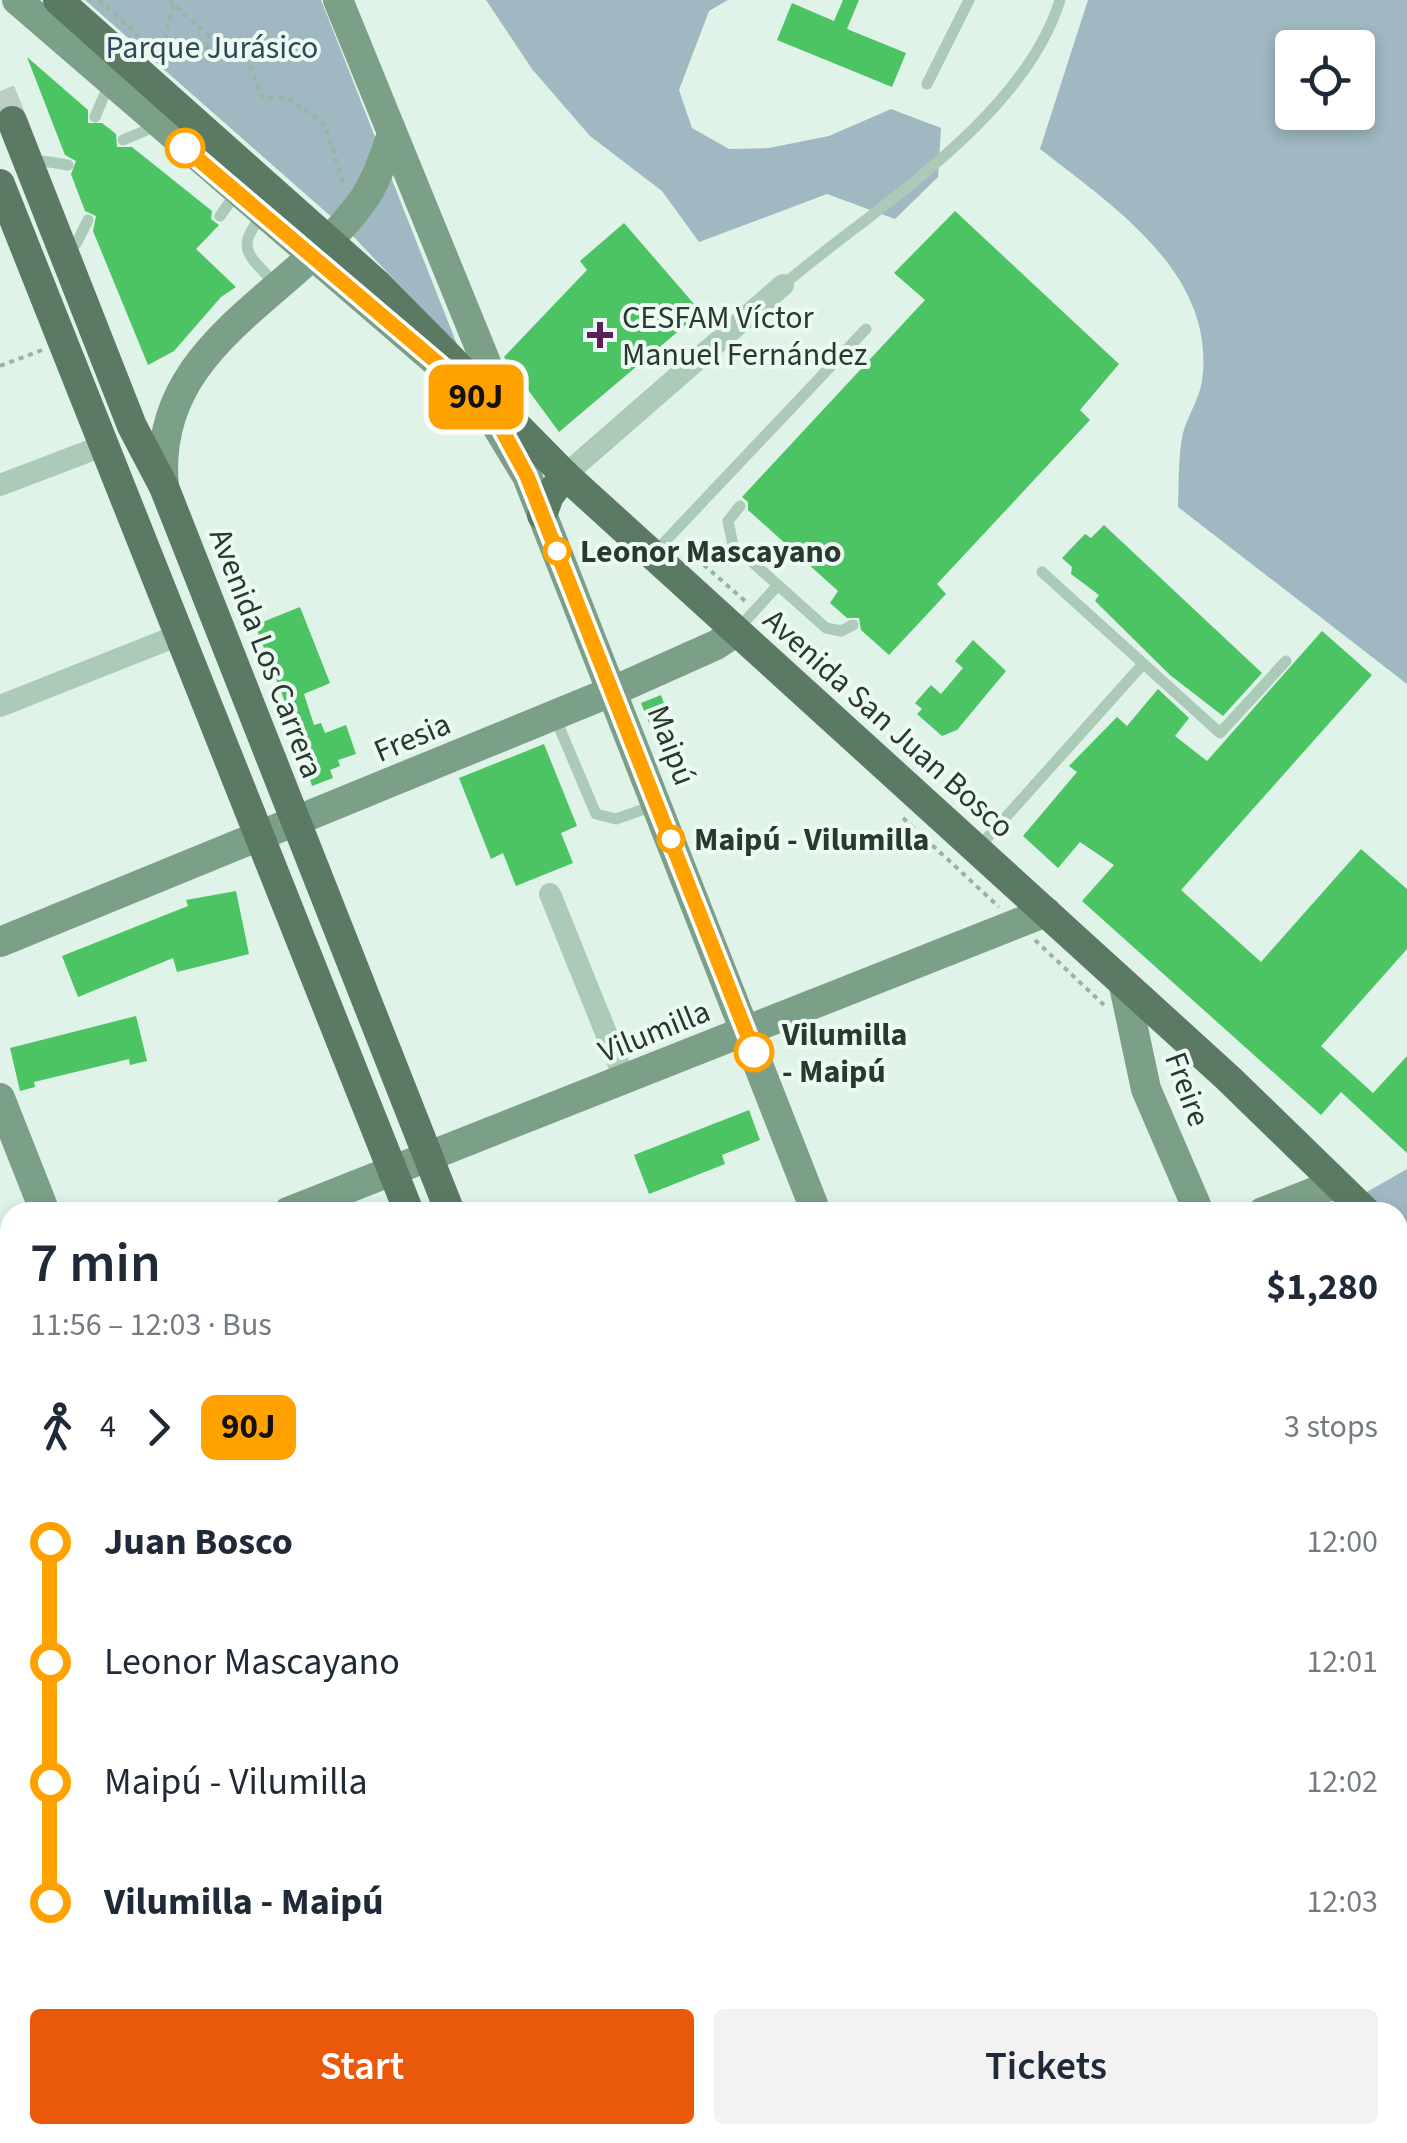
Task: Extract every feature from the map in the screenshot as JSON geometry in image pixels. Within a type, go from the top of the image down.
[{"type":"main road","name":"Avenida San Juan Bosco","points":[[17,0],[159,125],[228,204],[263,214],[318,246]]},
{"type":"main road","name":"Avenida San Juan Bosco","points":[[58,0],[502,418],[1228,1078],[1355,1202]]},
{"type":"main road","name":"Maipú","points":[[338,0],[812,1202]]},
{"type":"main road","points":[[6,112],[16,103],[56,163],[163,475]]},
{"type":"main road","name":"Avenida Los Carrera","points":[[6,112],[132,426],[163,475],[446,1202]]},
{"type":"main road","points":[[163,475],[168,418],[183,385],[368,193],[392,134]]},
{"type":"main road","points":[[0,184],[406,1202]]},
{"type":"main road","points":[[542,515],[548,496],[565,475]]},
{"type":"main road","name":"Fresia","points":[[0,942],[613,691],[716,646],[736,632]]},
{"type":"main road","name":"Vilumilla","points":[[314,1202],[1046,912]]},
{"type":"main road","name":"Freire","points":[[1124,986],[1146,1089],[1195,1202]]},
{"type":"main road","points":[[0,1098],[41,1202]]},
{"type":"main road","points":[[1289,1202],[1335,1184]]},
{"type":"street","points":[[565,475],[783,285]]},
{"type":"street","points":[[0,485],[105,445]]},
{"type":"street","points":[[0,706],[179,635]]},
{"type":"street","points":[[550,894],[625,1080]]},
{"type":"lane","points":[[926,84],[968,0]]},
{"type":"lane","points":[[783,285],[950,147],[1009,91],[1038,53],[1060,0]]},
{"type":"lane","points":[[95,117],[110,83]]},
{"type":"lane","points":[[123,140],[159,125]]},
{"type":"lane","points":[[263,214],[245,239],[245,250],[276,285]]},
{"type":"lane","points":[[652,556],[866,329]]},
{"type":"lane","points":[[740,506],[728,521],[730,540],[826,628],[841,631],[854,625]]},
{"type":"lane","points":[[1042,572],[1220,733],[1286,661]]},
{"type":"lane","points":[[736,632],[778,585]]},
{"type":"lane","points":[[977,849],[1143,664]]},
{"type":"lane","points":[[554,715],[596,814],[616,819],[658,804]]},
{"type":"path","points":[[99,0],[171,65]]},
{"type":"path","points":[[171,2],[220,46]]},
{"type":"path","points":[[171,2],[162,51],[220,46],[244,50],[263,98],[290,99],[325,125],[345,188]]},
{"type":"path","points":[[0,366],[35,352]]},
{"type":"green space","name":"Parque Jurásico","points":[[85,0],[321,0],[458,347],[352,235]]},
{"type":"green space","points":[[486,0],[728,0],[709,11],[679,90],[692,128],[729,149],[769,148],[829,136],[891,109],[941,128],[938,177],[895,219],[827,194],[699,242],[662,191],[590,136],[532,69]]},
{"type":"green space","points":[[1088,0],[1407,0],[1407,684],[1178,507],[1182,438],[1202,381],[1202,343],[1193,308],[1177,276],[1154,246],[1098,194],[1040,149]]},
{"type":"green space","points":[[1407,1169],[1407,1202],[1375,1202],[1365,1193]]},
{"type":"building","points":[[843,0],[859,0],[847,29],[906,53],[892,87],[777,40],[792,3],[834,21]]},
{"type":"building","points":[[27,57],[88,110],[88,123],[102,123],[116,134],[117,147],[132,147],[212,211],[211,219],[219,225],[196,249],[236,287],[221,297],[174,351],[148,365],[93,231],[96,216],[85,211],[71,174],[76,161],[65,155]]},
{"type":"building","points":[[955,211],[1119,364],[1080,410],[1090,420],[937,584],[946,594],[889,655],[861,630],[859,618],[847,618],[830,603],[838,591],[748,510],[748,502],[742,497],[925,300],[894,273]]},
{"type":"building","name":"CESFAM Víctor Manuel Fernández","points":[[624,223],[701,312],[559,432],[504,357],[587,270],[580,261]]},
{"type":"building","points":[[1104,525],[1262,673],[1223,716],[1170,675],[1095,601],[1099,595],[1071,574],[1072,567],[1062,558],[1085,534],[1091,538]]},
{"type":"building","points":[[300,607],[330,683],[304,694],[314,725],[321,723],[325,733],[346,725],[356,754],[338,760],[340,766],[330,770],[333,778],[312,786],[294,725],[255,625]]},
{"type":"building","points":[[1322,631],[1372,675],[1181,890],[1261,962],[1361,849],[1407,889],[1407,949],[1321,1046],[1373,1093],[1407,1056],[1407,1153],[1341,1092],[1321,1115],[1082,901],[1114,865],[1080,842],[1058,868],[1023,836],[1077,772],[1069,766],[1117,717],[1127,726],[1158,689],[1189,718],[1175,736],[1207,761]]},
{"type":"building","points":[[973,640],[1006,671],[957,730],[942,736],[917,714],[922,709],[915,703],[931,685],[941,694],[963,668],[955,661]]},
{"type":"building","points":[[661,695],[669,718],[649,723],[641,703]]},
{"type":"building","points":[[544,744],[577,826],[561,833],[573,863],[516,886],[503,853],[491,859],[459,778]]},
{"type":"building","points":[[236,891],[249,954],[177,972],[173,958],[78,997],[62,956],[188,906],[186,900]]},
{"type":"building","points":[[136,1016],[147,1061],[130,1065],[129,1059],[34,1082],[35,1087],[20,1091],[10,1048]]},
{"type":"building","points":[[749,1110],[760,1140],[722,1155],[725,1164],[649,1194],[634,1155]]},
{"type":"tunnel","points":[[0,91],[12,121]]},
{"type":"bus line","name":"90J","points":[[185,148],[474,394],[496,419],[527,476],[754,1052]]},
{"type":"place","name":"CESFAM Víctor Manuel Fernández","points":[[600,335]]},
{"type":"place","name":"Leonor Mascayano","points":[[557,551]]},
{"type":"place","name":"Maipú - Vilumilla","points":[[671,839]]},
{"type":"place","name":"Vilumilla - Maipú","points":[[754,1052]]}]
